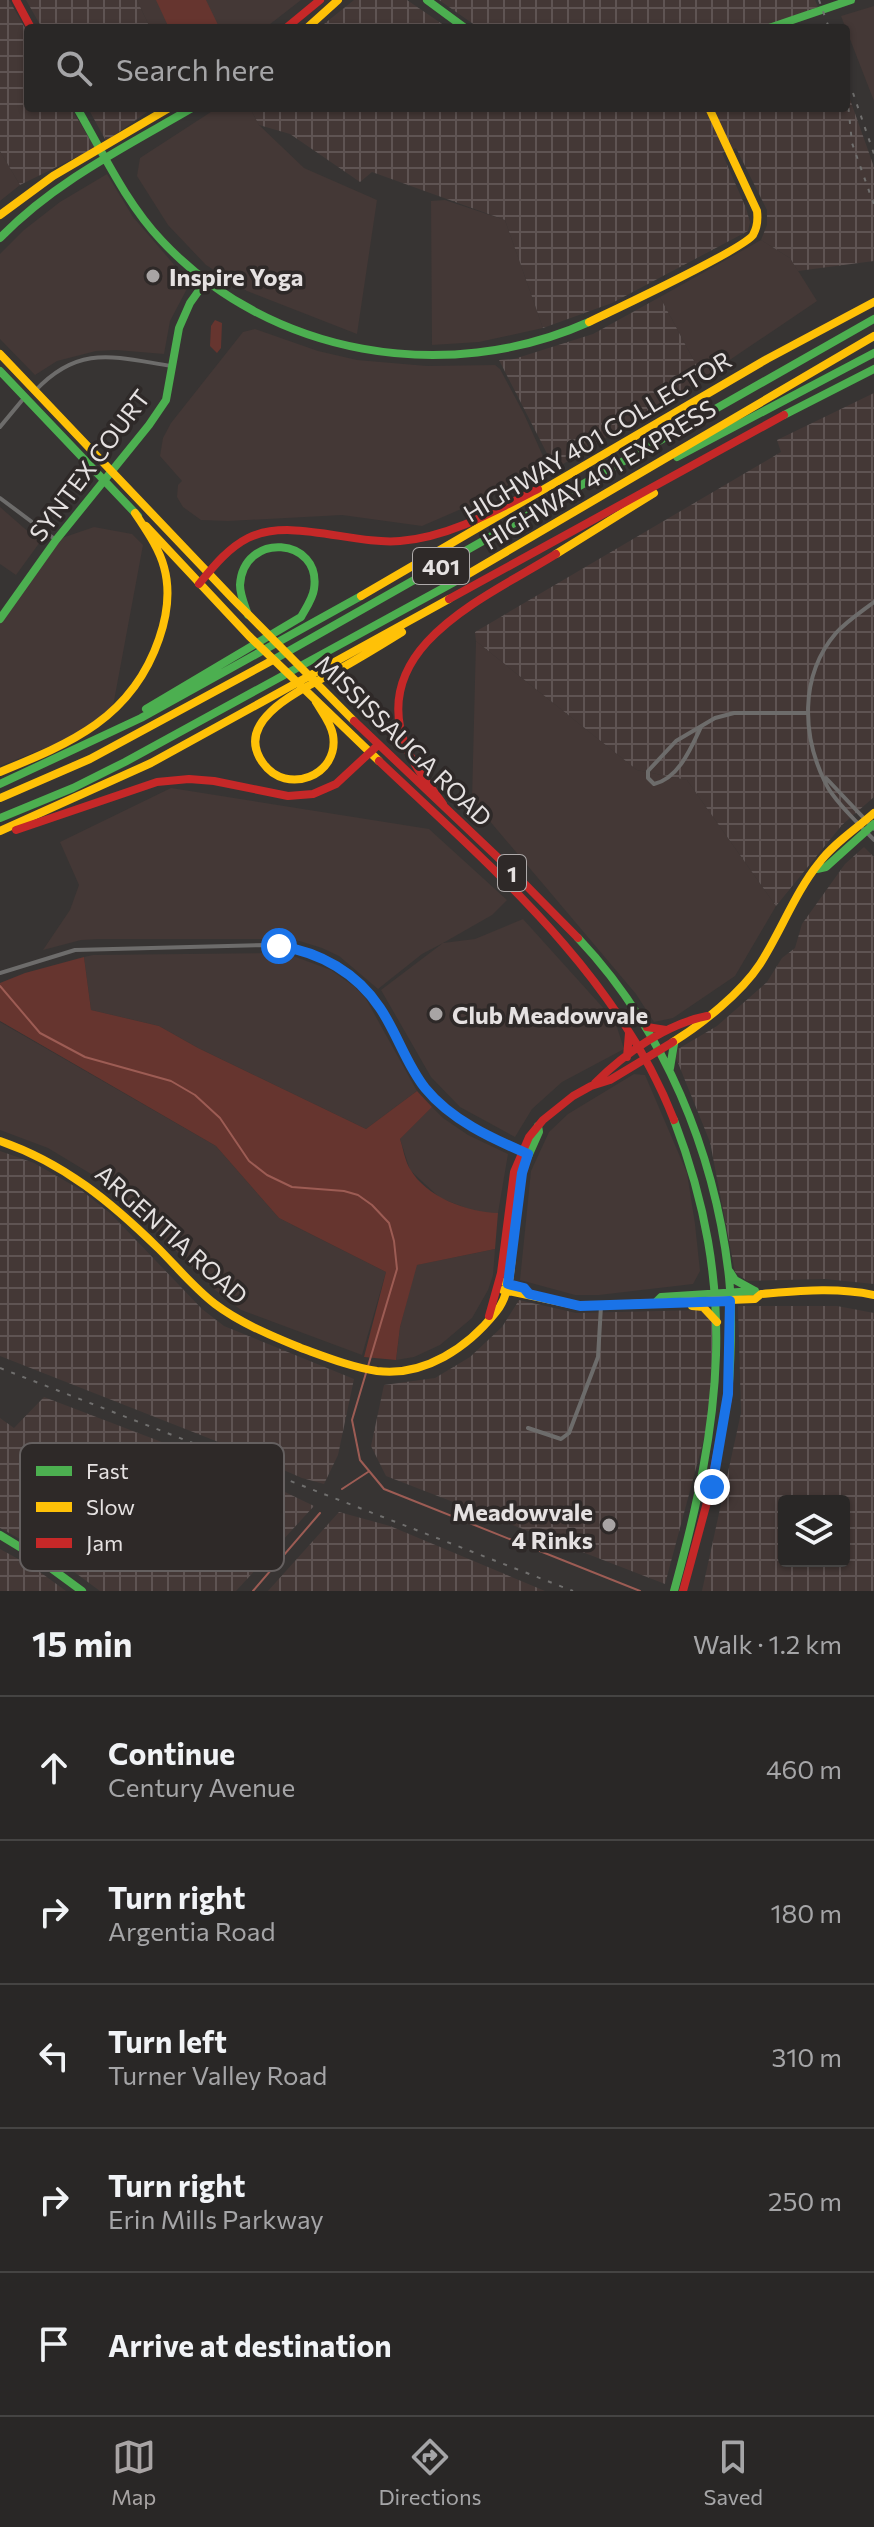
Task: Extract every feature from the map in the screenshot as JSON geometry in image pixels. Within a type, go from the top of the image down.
[{"type":"main road","points":[[16,0],[29,24]]},
{"type":"main road","points":[[291,24],[320,0]]},
{"type":"main road","points":[[311,24],[338,0]]},
{"type":"main road","points":[[427,0],[460,24]]},
{"type":"main road","points":[[781,24],[851,0]]},
{"type":"main road","points":[[79,112],[144,220],[205,282],[242,307],[287,329],[369,350],[418,355],[459,355],[551,337],[627,304],[739,244],[755,232],[758,217],[755,205],[711,112]]},
{"type":"main road","points":[[0,215],[53,176],[162,112]]},
{"type":"main road","points":[[0,238],[41,198],[185,112]]},
{"type":"main road","name":"SYNTEX COURT","points":[[0,619],[56,540],[166,400],[184,313],[205,282]]},
{"type":"main road","name":"HIGHWAY 401 COLLECTOR","points":[[0,784],[141,718],[414,567],[767,359],[874,302]]},
{"type":"main road","name":"HIGHWAY 401 EXPRESS","points":[[0,798],[90,759],[229,686],[874,319]]},
{"type":"main road","name":"HIGHWAY 401 EXPRESS","points":[[0,818],[73,788],[125,762],[499,557],[874,336]]},
{"type":"main road","points":[[603,497],[874,353]]},
{"type":"main road","name":"MISSISSAUGA ROAD","points":[[0,354],[199,584],[545,924],[588,973],[645,1059],[686,1150],[698,1185],[716,1297]]},
{"type":"main road","name":"401","points":[[0,833],[151,763],[787,413],[874,369]]},
{"type":"main road","name":"MISSISSAUGA ROAD","points":[[0,371],[99,467],[120,480],[248,615],[586,946],[647,1027],[670,1068],[707,1172],[730,1296]]},
{"type":"main road","points":[[443,804],[410,755],[399,722],[398,698],[403,675],[425,641],[453,618],[787,413]]},
{"type":"main road","points":[[199,584],[207,572],[252,534],[272,529],[295,529],[381,542],[433,535],[499,509],[610,451]]},
{"type":"main road","points":[[0,772],[50,751],[109,717],[134,688],[158,644],[167,616],[169,588],[160,558],[135,513]]},
{"type":"main road","points":[[83,746],[301,617],[311,604],[317,587],[315,570],[303,554],[276,545],[262,549],[250,558],[242,570],[240,583],[248,615]]},
{"type":"main road","points":[[316,702],[328,721],[333,737],[329,762],[319,773],[305,780],[290,781],[273,775],[262,763],[256,749],[256,734],[264,719],[277,706],[378,647],[463,592]]},
{"type":"main road","points":[[0,833],[157,782],[189,779],[288,796],[313,794],[336,784],[378,745]]},
{"type":"main road","name":"ARGENTIA ROAD","points":[[595,1083],[610,1080],[704,1023],[707,1016],[758,967],[819,862],[868,826],[874,813]]},
{"type":"main road","name":"ARGENTIA ROAD","points":[[0,1141],[67,1170],[113,1203],[212,1302],[232,1316],[359,1368],[409,1370],[442,1358],[471,1339],[489,1316],[488,1308],[503,1286],[524,1152],[533,1129],[561,1104],[595,1083],[605,1071],[670,1030],[698,1016],[707,1016]]},
{"type":"main road","points":[[647,1027],[670,1030]]},
{"type":"main road","points":[[627,1057],[629,1031]]},
{"type":"main road","points":[[670,1068],[675,1042]]},
{"type":"main road","points":[[629,1069],[641,1069],[654,1077]]},
{"type":"main road","points":[[726,1265],[735,1280],[758,1292],[838,1290],[874,1295]]},
{"type":"main road","points":[[503,1286],[522,1295],[529,1294],[570,1305],[681,1304],[716,1297]]},
{"type":"main road","points":[[656,1302],[661,1297],[730,1296],[755,1299],[758,1292]]},
{"type":"main road","name":"1","points":[[674,1591],[682,1585],[709,1500],[721,1440],[729,1381],[730,1296]]},
{"type":"main road","name":"1","points":[[682,1585],[710,1439],[717,1359],[716,1297]]},
{"type":"main road","points":[[681,1304],[703,1307],[717,1322]]},
{"type":"main road","points":[[0,1535],[20,1547]]},
{"type":"main road","points":[[55,1571],[82,1591]]},
{"type":"street","points":[[35,391],[59,369],[82,359],[115,357],[173,366]]},
{"type":"street","points":[[0,427],[25,397]]},
{"type":"street","points":[[0,498],[56,540]]},
{"type":"street","points":[[874,602],[846,624],[828,646],[813,675],[807,713],[810,744],[828,787],[868,826],[874,840]]},
{"type":"street","points":[[701,727],[679,766],[668,778],[654,784],[648,778],[648,771],[676,741],[715,718],[734,713],[807,713]]},
{"type":"street","points":[[0,973],[59,954],[90,949],[279,946],[314,954],[338,967],[363,987],[381,1009],[424,1087],[447,1110],[477,1130],[524,1152]]},
{"type":"street","points":[[528,1428],[561,1439],[569,1433],[598,1357],[601,1306]]},
{"type":"shaded area","points":[[0,0],[9,0],[24,26],[24,112],[73,112],[95,148],[20,185],[0,151]]},
{"type":"shaded area","points":[[26,0],[137,0],[148,24],[40,24]]},
{"type":"shaded area","points":[[137,0],[301,0],[270,24],[148,24]]},
{"type":"shaded area","points":[[156,0],[206,0],[218,24],[167,24]]},
{"type":"shaded area","points":[[354,0],[407,0],[442,24],[324,24]]},
{"type":"shaded area","points":[[439,0],[815,0],[818,7],[771,24],[473,24]]},
{"type":"shaded area","points":[[874,6],[874,101],[850,39],[850,24],[844,24],[841,16]]},
{"type":"shaded area","points":[[850,99],[874,167],[874,261],[798,271],[790,258],[761,240],[767,225],[767,210],[736,148],[722,153],[746,208],[750,222],[748,231],[612,303],[543,328],[505,220],[372,172],[360,182],[290,134],[259,125],[252,112],[850,112]]},
{"type":"shaded area","points":[[90,112],[147,112],[106,141]]},
{"type":"shaded area","points":[[211,112],[252,112],[259,125],[304,168],[377,200],[357,334],[247,291],[206,265],[168,225],[137,176],[140,158]]},
{"type":"shaded area","points":[[0,151],[20,185],[0,201]]},
{"type":"shaded area","points":[[107,174],[133,217],[190,283],[170,321],[164,354],[96,351],[57,361],[35,375],[0,339],[0,254],[24,230],[60,202]]},
{"type":"shaded area","points":[[445,200],[505,220],[543,328],[479,342],[432,345],[431,201]]},
{"type":"shaded area","points":[[761,240],[790,258],[817,301],[703,378],[660,297]]},
{"type":"shaded area","points":[[660,297],[703,378],[555,469],[499,360],[514,359],[593,334]]},
{"type":"shaded area","points":[[215,320],[222,323],[221,348],[217,353],[210,346],[211,326]]},
{"type":"shaded area","points":[[255,329],[318,351],[357,360],[427,366],[495,365],[524,414],[547,465],[542,474],[422,526],[342,515],[201,520],[183,507],[177,497],[178,485],[182,481],[160,456],[163,438],[171,423],[243,332]]},
{"type":"shaded area","points":[[874,393],[874,797],[842,825],[776,906],[687,780],[637,770],[476,641],[475,632],[781,452],[777,440]]},
{"type":"shaded area","points":[[0,507],[40,542],[16,575],[0,564]]},
{"type":"shaded area","points":[[94,527],[132,534],[143,545],[111,717],[96,728],[0,766],[0,614],[56,540]]},
{"type":"shaded area","points":[[476,641],[637,770],[687,780],[776,906],[735,976],[673,1018],[654,1022],[636,994],[472,800]]},
{"type":"shaded area","points":[[171,788],[429,829],[507,900],[492,915],[422,954],[378,989],[339,956],[293,939],[98,939],[43,950],[70,910],[79,885],[60,842]]},
{"type":"shaded area","points":[[864,847],[874,857],[874,1284],[825,1279],[747,1281],[735,1272],[710,1142],[676,1058],[678,1049],[717,1026],[767,982],[782,958],[795,948],[802,924],[845,864]]},
{"type":"shaded area","points":[[523,919],[615,1021],[624,1049],[562,1082],[532,1109],[515,1137],[460,1107],[431,1077],[381,990],[443,943],[475,939]]},
{"type":"shaded area","points":[[273,953],[293,956],[331,970],[355,987],[366,999],[417,1091],[366,1129],[159,1026],[91,1010],[84,957]]},
{"type":"shaded area","points":[[84,957],[91,1010],[159,1026],[366,1129],[417,1091],[432,1107],[400,1139],[408,1166],[426,1188],[448,1201],[473,1210],[498,1213],[495,1249],[417,1265],[400,1327],[396,1360],[364,1357],[386,1272],[279,1218],[216,1146],[0,1021],[0,983]]},
{"type":"shaded area","points":[[0,1022],[216,1146],[279,1218],[386,1272],[362,1355],[241,1310],[215,1290],[130,1205],[96,1177],[48,1148],[0,1130]]},
{"type":"shaded area","points":[[634,1074],[645,1075],[687,1173],[700,1271],[693,1284],[575,1295],[520,1280],[531,1171],[549,1132],[568,1114]]},
{"type":"shaded area","points":[[432,1107],[468,1135],[508,1154],[498,1213],[479,1213],[440,1198],[410,1170],[400,1139]]},
{"type":"shaded area","points":[[0,1151],[34,1163],[81,1190],[111,1214],[202,1309],[224,1326],[354,1379],[338,1455],[324,1484],[284,1470],[284,1443],[221,1443],[0,1356]]},
{"type":"shaded area","points":[[495,1249],[493,1275],[488,1290],[472,1318],[440,1345],[414,1357],[396,1360],[400,1327],[416,1265]]},
{"type":"shaded area","points":[[519,1300],[576,1313],[702,1310],[713,1320],[710,1416],[665,1584],[386,1476],[371,1446],[384,1385],[435,1378],[470,1357],[502,1327]]},
{"type":"shaded area","points":[[738,1306],[837,1306],[874,1313],[874,1591],[702,1591],[741,1413]]},
{"type":"shaded area","points":[[44,1397],[164,1443],[20,1443],[20,1539],[0,1528],[0,1418],[14,1428]]},
{"type":"shaded area","points":[[284,1492],[314,1506],[284,1539]]},
{"type":"shaded area","points":[[339,1512],[390,1526],[545,1591],[268,1591]]},
{"type":"shaded area","points":[[0,1549],[20,1560],[20,1571],[38,1571],[66,1591],[0,1591]]},
{"type":"shaded area","points":[[73,1571],[254,1571],[236,1591],[100,1591]]},
{"type":"waterway","points":[[0,986],[40,1033],[85,1057],[171,1081],[195,1095],[220,1118],[249,1161],[267,1175],[292,1187],[358,1195],[389,1223],[397,1269],[352,1420],[360,1460],[384,1489],[640,1591]]},
{"type":"waterway","points":[[342,1489],[368,1472]]},
{"type":"waterway","points":[[284,1555],[320,1513]]},
{"type":"waterway","points":[[253,1591],[270,1571]]},
{"type":"railway","points":[[819,0],[828,24]]},
{"type":"railway","points":[[853,93],[874,154]]},
{"type":"railway","points":[[849,112],[852,143],[874,205]]},
{"type":"railway","points":[[0,1368],[193,1443]]},
{"type":"railway","points":[[284,1479],[573,1591]]},
{"type":"traffic: fast","points":[[427,0],[460,24]]},
{"type":"traffic: fast","points":[[781,24],[851,0]]},
{"type":"traffic: fast","points":[[79,112],[126,194],[162,241],[205,280],[254,311],[307,334],[362,349],[420,355],[477,353],[534,342],[589,322]]},
{"type":"traffic: fast","points":[[0,238],[67,183],[185,112]]},
{"type":"traffic: fast","points":[[0,619],[56,540],[166,400],[179,328],[190,303],[205,282]]},
{"type":"traffic: fast","points":[[273,660],[874,319]]},
{"type":"traffic: fast","points":[[677,457],[874,353]]},
{"type":"traffic: fast","points":[[784,415],[874,369]]},
{"type":"traffic: fast","points":[[0,371],[138,516]]},
{"type":"traffic: fast","points":[[146,709],[301,617],[314,589],[313,572],[306,559],[295,551],[281,547],[267,549],[254,556],[244,568],[240,585],[248,615]]},
{"type":"traffic: fast","points":[[0,818],[73,788],[125,762],[458,580]]},
{"type":"traffic: fast","points":[[0,784],[141,718],[361,596]]},
{"type":"traffic: fast","points":[[817,869],[826,867],[874,824]]},
{"type":"traffic: fast","points":[[578,938],[609,974],[660,1052],[698,1139],[712,1184],[729,1277],[731,1338],[728,1398]]},
{"type":"traffic: fast","points":[[670,1068],[674,1044]]},
{"type":"traffic: fast","points":[[674,1120],[695,1182],[708,1241],[715,1299],[716,1355],[712,1412],[703,1469],[674,1591]]},
{"type":"traffic: fast","points":[[513,1242],[523,1168],[539,1132],[538,1126]]},
{"type":"traffic: fast","points":[[730,1272],[735,1280],[755,1291]]},
{"type":"traffic: fast","points":[[656,1302],[661,1297],[755,1291]]},
{"type":"traffic: fast","points":[[0,1535],[20,1547]]},
{"type":"traffic: fast","points":[[55,1571],[82,1591]]},
{"type":"traffic: slow","points":[[311,24],[338,0]]},
{"type":"traffic: slow","points":[[0,215],[53,176],[162,112]]},
{"type":"traffic: slow","points":[[589,322],[703,266],[753,235],[757,211],[711,112]]},
{"type":"traffic: slow","points":[[361,596],[767,359],[874,302]]},
{"type":"traffic: slow","points":[[458,580],[874,336]]},
{"type":"traffic: slow","points":[[0,354],[354,721]]},
{"type":"traffic: slow","points":[[556,554],[654,493]]},
{"type":"traffic: slow","points":[[0,772],[51,750],[96,724],[133,689],[147,666],[164,622],[167,586],[159,553],[135,513]]},
{"type":"traffic: slow","points":[[146,526],[249,636],[379,761]]},
{"type":"traffic: slow","points":[[0,831],[151,763],[449,599]]},
{"type":"traffic: slow","points":[[316,702],[333,735],[333,749],[328,761],[320,771],[309,777],[285,778],[273,773],[263,763],[256,747],[257,732],[265,718],[293,695],[402,632]]},
{"type":"traffic: slow","points":[[0,798],[90,759],[273,660]]},
{"type":"traffic: slow","points":[[673,1042],[708,1017],[742,986],[760,964],[819,863],[874,813]]},
{"type":"traffic: slow","points":[[0,1141],[45,1161],[86,1186],[123,1215],[200,1291],[225,1311],[256,1329],[301,1348],[377,1371],[395,1372],[428,1364],[459,1348],[485,1325],[505,1297],[513,1242]]},
{"type":"traffic: slow","points":[[504,1282],[524,1288],[529,1294]]},
{"type":"traffic: slow","points":[[503,1290],[580,1306],[755,1299],[761,1294],[803,1291],[832,1290],[874,1295]]},
{"type":"traffic: slow","points":[[692,1306],[703,1307],[717,1322]]},
{"type":"traffic: jam","points":[[16,0],[29,24]]},
{"type":"traffic: jam","points":[[291,24],[320,0]]},
{"type":"traffic: jam","points":[[449,599],[784,415]]},
{"type":"traffic: jam","points":[[199,584],[234,547],[265,532],[302,531],[382,541],[418,539],[471,522],[538,489]]},
{"type":"traffic: jam","points":[[443,804],[418,770],[406,747],[398,711],[403,680],[418,653],[441,628],[469,607],[556,554]]},
{"type":"traffic: jam","points":[[354,721],[578,938]]},
{"type":"traffic: jam","points":[[16,830],[157,782],[189,779],[288,796],[313,794],[336,784],[378,745]]},
{"type":"traffic: jam","points":[[379,761],[506,882],[585,969],[650,1067],[674,1120]]},
{"type":"traffic: jam","points":[[595,1083],[619,1061],[661,1033],[707,1016]]},
{"type":"traffic: jam","points":[[647,1027],[666,1030]]},
{"type":"traffic: jam","points":[[627,1057],[629,1033]]},
{"type":"traffic: jam","points":[[489,1316],[501,1273],[514,1172],[529,1137],[543,1120],[573,1096],[610,1080],[673,1042]]},
{"type":"traffic: jam","points":[[683,1591],[709,1495],[728,1398]]},
{"type":"place","name":"Inspire Yoga","points":[[153,276]]},
{"type":"place","name":"Club Meadowvale","points":[[436,1014]]},
{"type":"place","name":"Meadowvale 4 Rinks","points":[[609,1525]]},
{"type":"route","points":[[279,946],[314,954],[348,974],[381,1009],[424,1087],[447,1110],[477,1130],[528,1154],[522,1173],[508,1284],[524,1288],[529,1294],[580,1306],[730,1301],[728,1394],[712,1487]]}]
